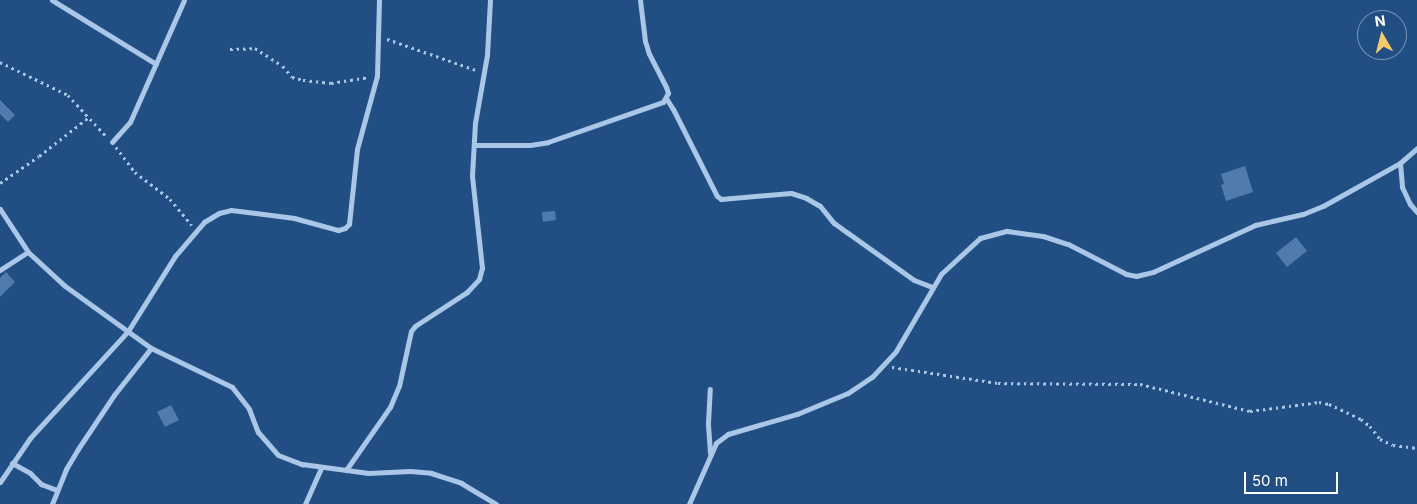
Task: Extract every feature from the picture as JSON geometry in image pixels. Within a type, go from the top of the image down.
[{"type":"street","points":[[52,0],[156,64]]},
{"type":"street","points":[[112,142],[130,122],[184,0]]},
{"type":"street","points":[[0,482],[30,438],[128,331],[175,256],[204,222],[219,213],[231,210],[261,212],[294,218],[338,230],[345,228],[351,216],[357,149],[377,76],[379,0]]},
{"type":"street","points":[[346,470],[390,407],[399,386],[411,331],[415,326],[467,292],[479,280],[482,268],[472,176],[477,102],[487,54],[490,0]]},
{"type":"street","points":[[640,0],[648,54],[666,87],[666,98],[717,196],[721,199],[791,193],[806,198],[820,206],[834,223],[914,280],[932,287]]},
{"type":"street","points":[[474,145],[530,145],[548,142],[659,104],[666,98]]},
{"type":"street","points":[[689,504],[710,453],[716,443],[728,434],[797,414],[848,394],[872,377],[896,351],[920,313],[932,287],[941,274],[980,238],[1007,231],[1043,236],[1068,244],[1126,274],[1136,276],[1153,272],[1254,225],[1303,214],[1323,206],[1400,163],[1417,148]]},
{"type":"street","points":[[1400,163],[1402,186],[1410,204],[1417,212]]},
{"type":"street","points":[[0,209],[28,252],[65,286],[151,348],[232,387],[249,409],[258,432],[278,455],[302,464],[321,468],[368,473],[410,470],[431,473],[461,483],[496,504]]},
{"type":"street","points":[[0,270],[28,252]]},
{"type":"street","points":[[52,504],[78,449],[114,395],[151,348]]},
{"type":"street","points":[[710,389],[708,423],[710,453]]},
{"type":"street","points":[[12,463],[30,473],[41,484],[57,490]]},
{"type":"street","points":[[305,504],[321,468]]},
{"type":"path","points":[[378,36],[450,63],[484,73]]},
{"type":"path","points":[[230,49],[256,48],[283,66],[292,77],[303,80],[331,83],[377,76]]},
{"type":"path","points":[[0,183],[40,156],[89,117]]},
{"type":"path","points":[[883,366],[998,383],[1140,384],[1250,410],[1319,402],[1329,404],[1361,420],[1370,426],[1380,439],[1393,445],[1417,448]]},
{"type":"building","points":[[0,100],[15,115],[8,122],[0,114]]},
{"type":"building","points":[[1245,166],[1253,192],[1226,201],[1221,185],[1224,184],[1221,174]]},
{"type":"building","points":[[555,211],[556,220],[543,222],[542,212]]},
{"type":"building","points":[[1296,237],[1307,251],[1287,267],[1276,253]]},
{"type":"building","points":[[6,272],[15,282],[0,297],[0,278]]},
{"type":"building","points":[[171,405],[179,420],[165,427],[157,412]]}]
